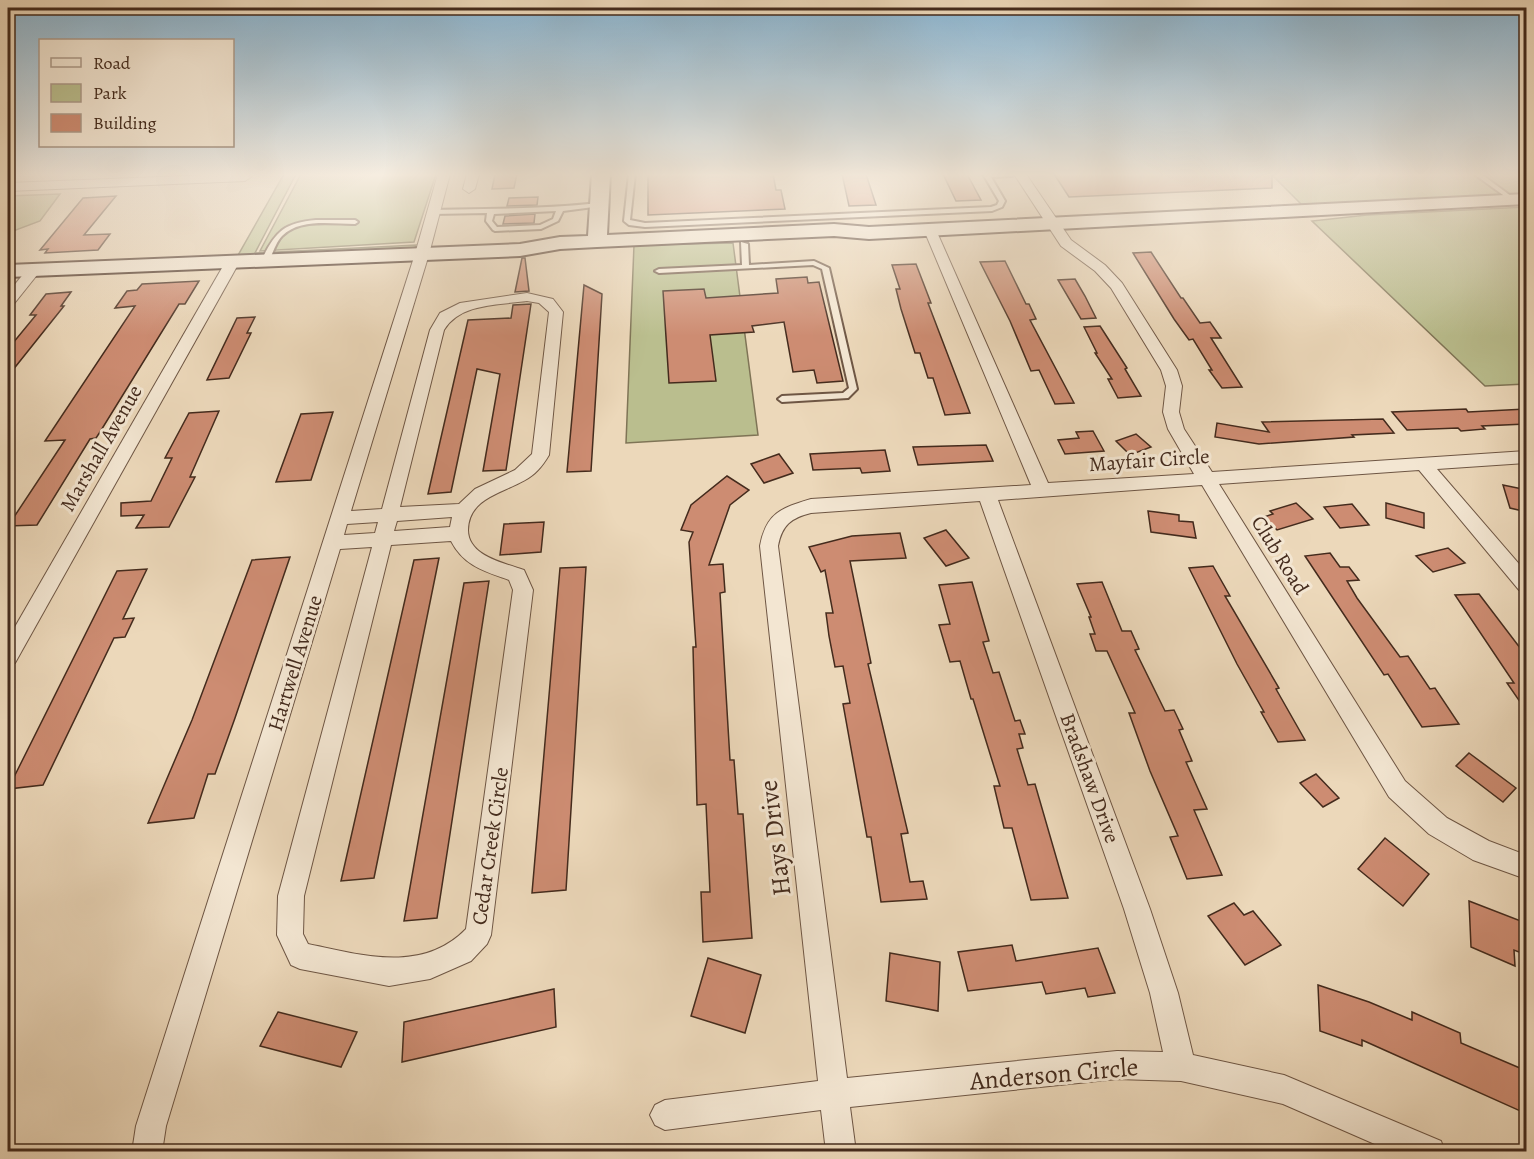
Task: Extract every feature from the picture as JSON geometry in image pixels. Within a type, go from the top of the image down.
[{"type":"main road","points":[[597,241],[598,228]]},
{"type":"main road","points":[[8,271],[527,249],[560,243],[834,230],[869,232],[963,228]]},
{"type":"main road","points":[[527,249],[559,253],[744,244],[835,239],[869,232]]},
{"type":"street","name":"Hartwell Avenue","points":[[147,1152],[151,1126],[428,228]]},
{"type":"street","name":"Club Road","points":[[1055,228],[1066,243],[1100,268],[1117,286],[1169,370],[1174,386],[1171,412],[1176,429],[1397,789],[1438,826],[1482,851],[1527,867]]},
{"type":"street","points":[[930,230],[1042,490]]},
{"type":"street","name":"Marshall Avenue","points":[[8,657],[233,261]]},
{"type":"street","points":[[10,297],[34,270]]},
{"type":"street","name":"Cedar Creek Circle","points":[[460,533],[460,543],[468,555],[517,575],[523,590],[478,935],[462,952],[430,966],[389,973],[300,956],[290,935],[291,896],[437,330],[445,316],[465,306],[527,297],[541,298],[553,304],[556,312],[540,455],[536,465],[529,471],[491,487],[464,510]]},
{"type":"street","name":"Mayfair Circle","points":[[778,519],[794,510],[811,506],[1527,457]]},
{"type":"street","points":[[1424,465],[1527,585]]},
{"type":"street","name":"Bradshaw Drive","points":[[987,494],[1137,909],[1164,993],[1181,1067]]},
{"type":"street","points":[[332,543],[460,533],[464,510],[339,518]]},
{"type":"street","name":"Hays Drive","points":[[778,519],[771,528],[769,546],[841,1152]]},
{"type":"street","name":"Anderson Circle","points":[[665,1115],[834,1094],[1117,1065],[1181,1067],[1284,1090],[1430,1152]]},
{"type":"lane","points":[[266,259],[279,235],[291,228]]},
{"type":"lane","points":[[493,228],[530,228]]},
{"type":"lane","points":[[744,244],[747,267]]},
{"type":"lane","points":[[659,271],[814,263],[825,268],[853,389],[845,396],[782,399]]},
{"type":"green space","points":[[8,228],[21,228],[8,233]]},
{"type":"green space","points":[[253,228],[268,228],[255,253],[416,245],[415,248],[237,257]]},
{"type":"green space","points":[[272,228],[419,228],[414,242],[260,251]]},
{"type":"green space","points":[[1319,228],[1526,228],[1526,384],[1485,386]]},
{"type":"green space","points":[[733,243],[758,435],[626,443],[634,245]]},
{"type":"building","points":[[58,228],[90,228],[84,235],[110,234],[98,250],[45,253],[48,249],[40,250]]},
{"type":"building","points":[[1151,252],[1200,323],[1210,322],[1221,338],[1211,338],[1242,387],[1222,388],[1209,370],[1212,370],[1193,339],[1189,340],[1174,319],[1133,253]]},
{"type":"building","points":[[522,258],[525,258],[529,291],[515,292]]},
{"type":"building","points":[[1005,261],[1036,319],[1030,320],[1074,403],[1055,404],[1039,370],[1031,371],[1010,321],[980,262]]},
{"type":"building","points":[[916,264],[931,303],[928,303],[970,413],[945,415],[933,378],[928,378],[920,353],[915,353],[901,309],[896,289],[900,289],[892,265]]},
{"type":"building","points":[[807,277],[808,283],[819,282],[843,381],[817,383],[814,370],[793,372],[784,322],[752,326],[754,332],[710,335],[716,381],[669,383],[663,291],[704,289],[706,298],[778,293],[776,279]]},
{"type":"building","points":[[1075,279],[1096,318],[1081,319],[1058,280]]},
{"type":"building","points":[[199,281],[185,304],[179,304],[100,432],[96,438],[90,439],[37,525],[8,526],[65,440],[45,441],[135,306],[115,308],[127,291],[137,290],[142,284]]},
{"type":"building","points":[[584,285],[602,294],[591,471],[567,472]]},
{"type":"building","points":[[71,292],[61,306],[64,306],[8,376],[8,349],[36,315],[30,315],[46,294]]},
{"type":"building","points":[[531,304],[506,470],[483,471],[500,374],[477,369],[451,492],[428,494],[468,320],[511,318],[513,305]]},
{"type":"building","points":[[255,317],[247,333],[251,333],[229,378],[207,380],[237,318]]},
{"type":"building","points":[[1100,326],[1127,368],[1125,369],[1141,396],[1118,398],[1108,379],[1112,379],[1095,353],[1097,353],[1084,327]]},
{"type":"building","points":[[1466,409],[1468,412],[1527,409],[1527,424],[1482,426],[1485,429],[1461,431],[1458,428],[1407,430],[1392,412]]},
{"type":"building","points":[[219,411],[190,477],[195,477],[169,527],[136,528],[144,515],[121,516],[121,503],[151,501],[172,458],[165,458],[189,413]]},
{"type":"building","points":[[333,412],[311,480],[276,482],[301,414]]},
{"type":"building","points":[[1383,419],[1394,433],[1259,444],[1215,437],[1217,423],[1269,432],[1262,422]]},
{"type":"building","points":[[1093,431],[1104,451],[1065,454],[1058,440],[1079,438],[1076,432]]},
{"type":"building","points":[[1136,434],[1151,447],[1130,455],[1116,441]]},
{"type":"building","points":[[986,445],[993,461],[918,465],[913,447]]},
{"type":"building","points":[[885,450],[890,471],[862,473],[860,468],[813,470],[810,454]]},
{"type":"building","points":[[779,454],[793,473],[764,483],[751,464]]},
{"type":"building","points":[[727,476],[749,490],[730,505],[709,565],[723,564],[725,592],[720,593],[730,760],[734,760],[738,814],[743,814],[752,938],[703,942],[701,892],[710,892],[706,804],[697,805],[693,647],[696,647],[689,542],[693,532],[681,530],[691,505]]},
{"type":"building","points":[[1503,485],[1527,490],[1527,512],[1510,508]]},
{"type":"building","points":[[1296,503],[1313,519],[1277,530],[1264,517],[1273,514],[1270,511]]},
{"type":"building","points":[[1386,503],[1424,513],[1424,528],[1386,518]]},
{"type":"building","points":[[1352,504],[1369,525],[1340,528],[1324,507]]},
{"type":"building","points":[[1148,511],[1179,515],[1179,521],[1193,522],[1196,538],[1151,532]]},
{"type":"building","points":[[544,522],[541,552],[500,555],[504,524]]},
{"type":"building","points":[[946,530],[969,558],[946,566],[924,538]]},
{"type":"building","points":[[900,533],[906,558],[850,561],[871,663],[868,664],[908,833],[901,834],[910,882],[923,881],[927,899],[881,902],[871,837],[867,837],[843,704],[850,703],[843,666],[835,667],[829,636],[826,613],[833,613],[825,570],[821,572],[809,547],[852,536]]},
{"type":"building","points":[[1448,548],[1465,563],[1433,572],[1416,556]]},
{"type":"building","points":[[1330,553],[1340,567],[1349,567],[1359,580],[1347,581],[1400,657],[1408,656],[1430,689],[1435,688],[1459,724],[1422,727],[1388,674],[1384,675],[1305,556]]},
{"type":"building","points":[[290,557],[215,774],[208,774],[194,818],[148,823],[192,720],[252,560]]},
{"type":"building","points":[[439,558],[374,878],[341,881],[414,560]]},
{"type":"building","points":[[1213,566],[1230,596],[1225,596],[1279,688],[1276,689],[1305,740],[1278,742],[1261,712],[1264,712],[1189,568]]},
{"type":"building","points":[[586,567],[566,890],[532,893],[560,568]]},
{"type":"building","points":[[147,569],[123,619],[134,618],[125,637],[114,638],[43,785],[8,789],[117,571]]},
{"type":"building","points":[[489,581],[437,918],[404,921],[464,583]]},
{"type":"building","points":[[972,582],[989,641],[983,642],[993,673],[999,672],[1015,721],[1020,720],[1025,734],[1019,734],[1023,748],[1017,749],[1028,785],[1035,784],[1068,898],[1031,900],[1012,828],[1004,828],[994,786],[1000,786],[973,699],[971,699],[960,661],[950,662],[939,625],[950,624],[939,585]]},
{"type":"building","points":[[1102,582],[1122,631],[1131,631],[1139,649],[1135,650],[1165,711],[1174,710],[1183,729],[1179,730],[1192,761],[1186,762],[1207,809],[1194,810],[1222,875],[1187,879],[1170,837],[1178,836],[1150,771],[1129,713],[1135,713],[1107,651],[1096,651],[1090,634],[1095,634],[1089,617],[1091,617],[1077,584]]},
{"type":"building","points":[[1479,594],[1527,657],[1527,712],[1507,683],[1514,683],[1455,595]]},
{"type":"building","points":[[1469,753],[1516,788],[1503,802],[1456,766]]},
{"type":"building","points":[[1316,774],[1339,798],[1323,807],[1300,783]]},
{"type":"building","points":[[1385,838],[1429,874],[1403,906],[1358,869]]},
{"type":"building","points":[[1469,901],[1526,923],[1527,955],[1514,950],[1515,966],[1471,947]]},
{"type":"building","points":[[1234,903],[1244,915],[1253,911],[1281,945],[1245,965],[1208,916]]},
{"type":"building","points":[[1012,945],[1016,961],[1098,948],[1115,993],[1088,997],[1085,988],[1046,994],[1042,982],[968,991],[958,952]]},
{"type":"building","points":[[890,953],[940,962],[938,1011],[886,1001]]},
{"type":"building","points":[[708,958],[761,975],[745,1033],[691,1016]]},
{"type":"building","points":[[1318,985],[1369,1002],[1412,1020],[1412,1012],[1460,1033],[1461,1043],[1527,1071],[1527,1114],[1362,1040],[1362,1046],[1320,1031]]},
{"type":"building","points":[[554,989],[556,1027],[402,1062],[404,1022]]},
{"type":"building","points":[[278,1012],[357,1032],[341,1067],[260,1046]]}]
